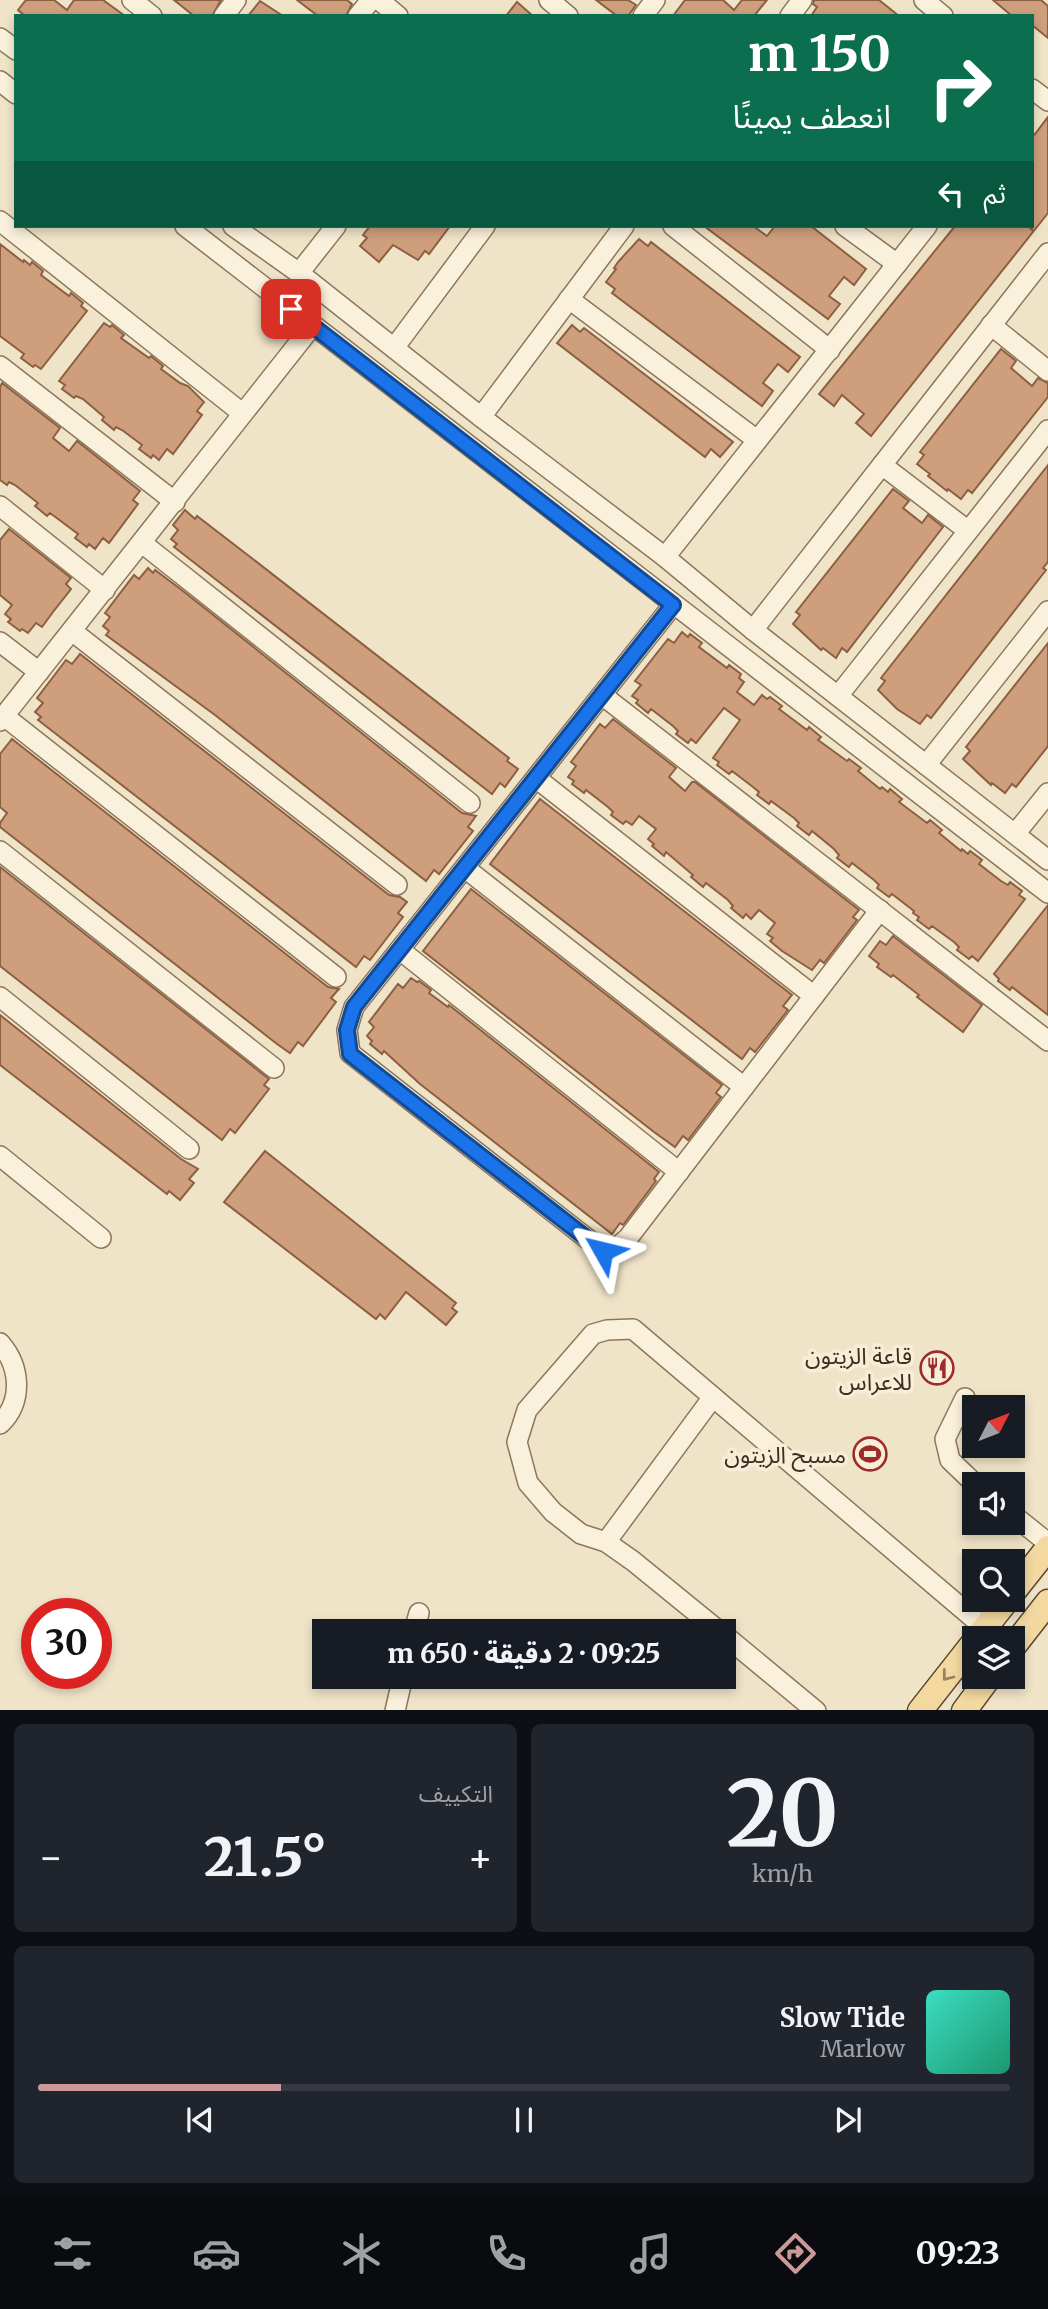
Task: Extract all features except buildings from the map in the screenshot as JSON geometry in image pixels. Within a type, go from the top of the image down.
[{"type":"main road","points":[[1025,1576],[1048,1546]]},
{"type":"main road","points":[[1025,1632],[1048,1602]]},
{"type":"main road","points":[[987,1626],[998,1612]]},
{"type":"main road","points":[[920,1710],[962,1657]]},
{"type":"main road","points":[[964,1710],[980,1689]]},
{"type":"street","points":[[132,0],[150,14]]},
{"type":"street","points":[[225,14],[236,0]]},
{"type":"street","points":[[360,14],[371,0]]},
{"type":"street","points":[[379,0],[396,14]]},
{"type":"street","points":[[549,0],[566,14]]},
{"type":"street","points":[[924,0],[941,14]]},
{"type":"street","points":[[0,81],[14,92]]},
{"type":"street","points":[[0,221],[242,412]]},
{"type":"street","points":[[188,228],[1048,893]]},
{"type":"street","points":[[236,228],[299,273],[481,417],[665,557],[753,630],[1048,860]]},
{"type":"street","points":[[299,273],[334,228]]},
{"type":"street","points":[[394,348],[484,228]]},
{"type":"street","points":[[481,417],[622,228]]},
{"type":"street","points":[[676,228],[830,350]]},
{"type":"street","points":[[848,228],[897,264]]},
{"type":"street","points":[[665,557],[925,228]]},
{"type":"street","points":[[753,630],[1048,253]]},
{"type":"street","points":[[569,299],[757,440]]},
{"type":"street","points":[[313,325],[2,718],[336,977]]},
{"type":"street","points":[[991,325],[1048,371]]},
{"type":"street","points":[[0,366],[174,502]]},
{"type":"street","points":[[838,696],[1048,430]]},
{"type":"street","points":[[882,465],[967,530]]},
{"type":"street","points":[[0,506],[105,590]]},
{"type":"street","points":[[142,543],[470,803]]},
{"type":"street","points":[[673,605],[354,1007],[347,1030],[350,1054],[603,1251],[614,1250],[628,1238],[680,1172],[880,910]]},
{"type":"street","points":[[926,765],[1048,611]]},
{"type":"street","points":[[72,631],[397,886]]},
{"type":"street","points":[[0,642],[39,672]]},
{"type":"street","points":[[602,695],[1048,1041]]},
{"type":"street","points":[[536,778],[814,996]]},
{"type":"street","points":[[1015,834],[1048,793]]},
{"type":"street","points":[[0,850],[274,1068]]},
{"type":"street","points":[[465,868],[744,1087]]},
{"type":"street","points":[[400,950],[680,1172]]},
{"type":"street","points":[[0,997],[189,1149]]},
{"type":"street","points":[[0,1156],[101,1238]]},
{"type":"street","points":[[705,1619],[606,1542],[581,1534],[553,1512],[528,1483],[517,1442],[527,1410],[593,1334],[607,1330],[633,1329],[713,1397],[968,1626]]},
{"type":"street","points":[[0,1343],[7,1352],[19,1382],[10,1415],[0,1424]]},
{"type":"street","points":[[606,1542],[713,1397]]},
{"type":"street","points":[[962,1404],[945,1439],[950,1460],[962,1472]]},
{"type":"street","points":[[1025,1526],[1048,1546]]},
{"type":"street","points":[[736,1644],[816,1710]]},
{"type":"street","points":[[395,1710],[400,1689]]},
{"type":"place","name":"قاعة الزيتون للاعراس","points":[[937,1368]]},
{"type":"place","name":"مسبح الزيتون","points":[[870,1454]]},
{"type":"route","points":[[291,309],[673,605],[354,1007],[347,1030],[350,1054],[603,1251]]}]
